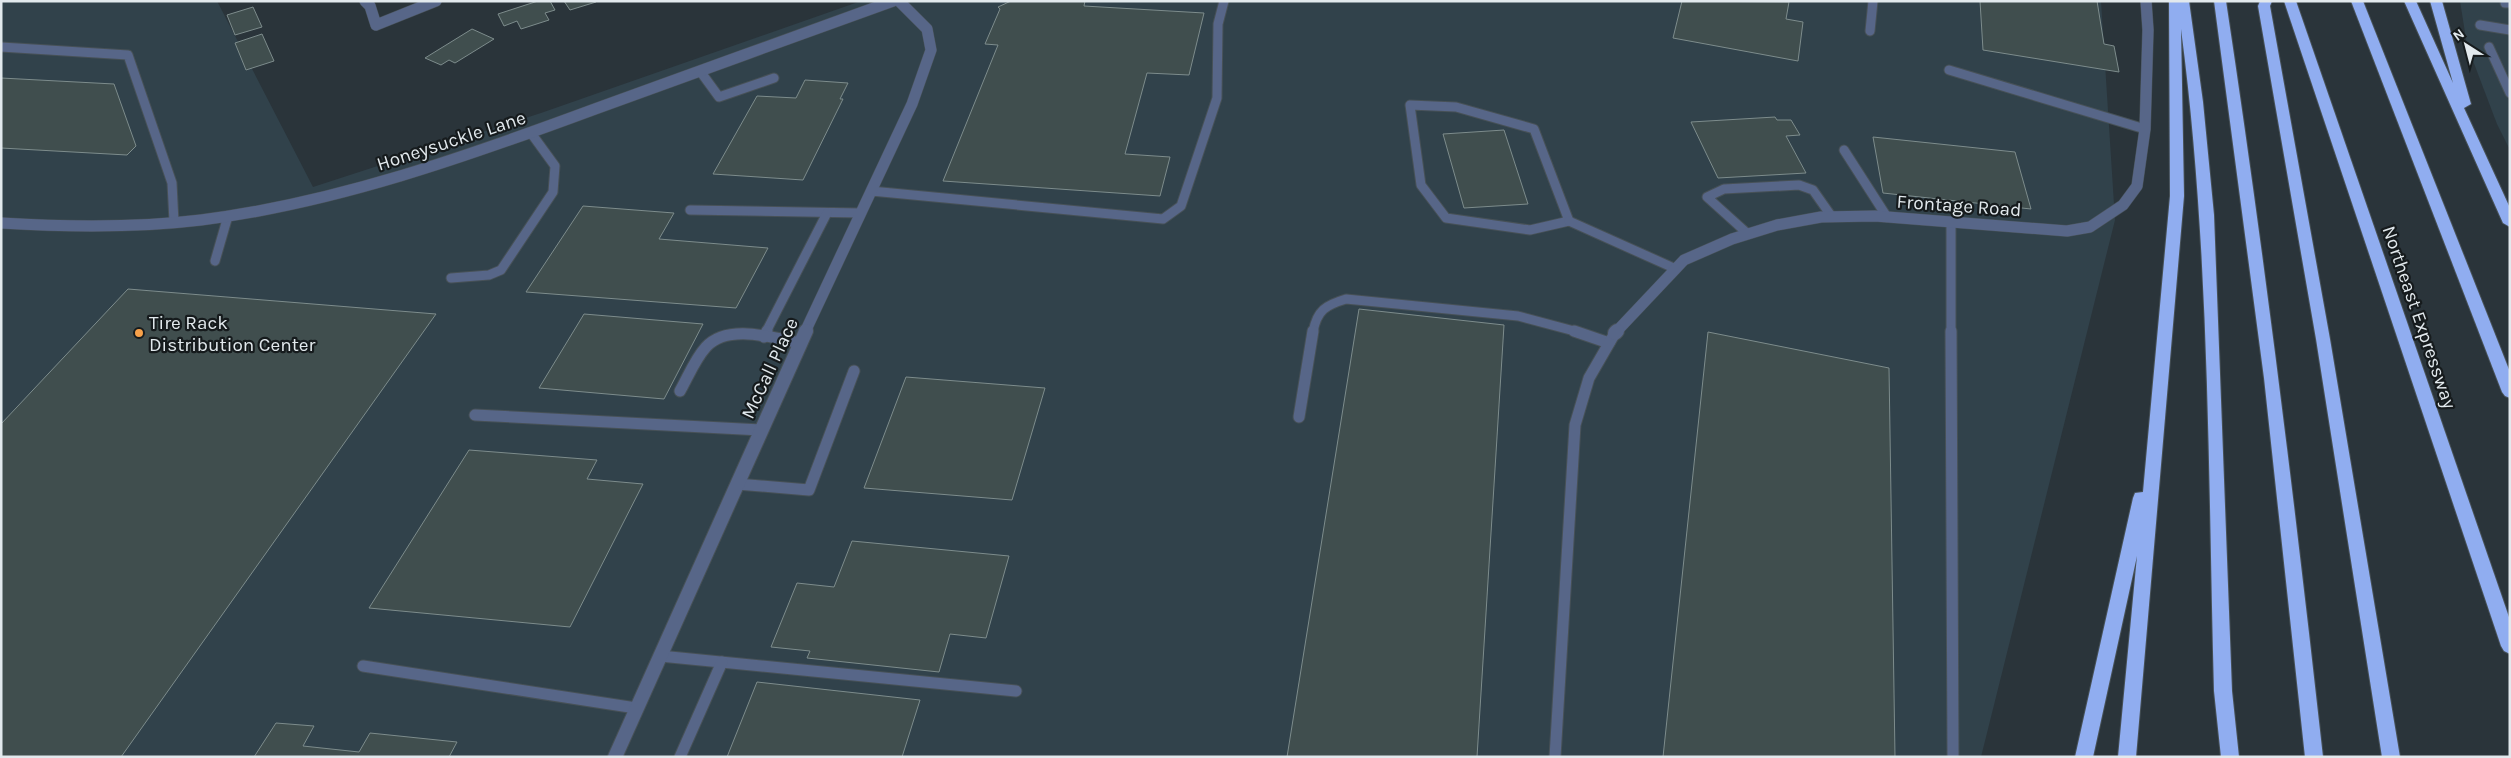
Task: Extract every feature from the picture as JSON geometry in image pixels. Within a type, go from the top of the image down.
[{"type":"highway","points":[[2127,757],[2177,196],[2175,1]]},
{"type":"highway","points":[[2183,1],[2197,102],[2207,215],[2223,691],[2230,757]]},
{"type":"highway","points":[[2220,1],[2248,188],[2281,449],[2314,757]]},
{"type":"highway","points":[[2266,1],[2264,6],[2322,338],[2391,757]]},
{"type":"highway","name":"Northeast Expressway","points":[[2290,1],[2510,646]]},
{"type":"highway","points":[[2357,1],[2510,392]]},
{"type":"highway","points":[[2410,1],[2510,223]]},
{"type":"highway","points":[[2436,1],[2478,151]]},
{"type":"highway","points":[[2084,757],[2154,440]]},
{"type":"street","points":[[365,1],[370,6],[376,25],[436,1]]},
{"type":"street","name":"Honeysuckle Lane","points":[[1,224],[68,227],[174,222],[228,216],[346,192],[424,170],[893,1]]},
{"type":"street","name":"McCall Place","points":[[615,757],[800,343],[912,104],[931,50],[927,29],[899,1]]},
{"type":"street","name":"Frontage Road","points":[[1616,333],[1684,260],[1732,239],[1778,225],[1832,217],[1887,217],[2067,231],[2090,227],[2123,205],[2137,186],[2145,129],[2146,1]]},
{"type":"lane","points":[[871,191],[1163,219],[1181,206],[1217,98],[1216,53],[1218,24],[1224,1]]},
{"type":"lane","points":[[1870,31],[1873,1]]},
{"type":"lane","points":[[2480,25],[2510,30]]},
{"type":"lane","points":[[1,47],[128,55],[172,183],[174,222]]},
{"type":"lane","points":[[2489,47],[2510,93]]},
{"type":"lane","points":[[1949,70],[2145,129]]},
{"type":"lane","points":[[700,71],[719,97],[774,78]]},
{"type":"lane","points":[[1569,221],[1534,129],[1456,107],[1410,105],[1421,185],[1446,218],[1530,230],[1569,221],[1676,269]]},
{"type":"lane","points":[[451,278],[489,275],[500,270],[553,192],[555,166],[531,132]]},
{"type":"lane","points":[[1844,150],[1887,217]]},
{"type":"lane","points":[[1748,234],[1707,198],[1724,189],[1799,185],[1813,190],[1832,217]]},
{"type":"lane","points":[[690,210],[861,213]]},
{"type":"lane","points":[[764,337],[827,213]]},
{"type":"lane","points":[[215,261],[228,216]]},
{"type":"lane","points":[[1951,222],[1953,757]]},
{"type":"lane","points":[[1299,417],[1315,320],[1328,304],[1346,299],[1518,316],[1564,327],[1609,343]]},
{"type":"lane","points":[[1554,757],[1572,491],[1571,447],[1576,419],[1588,380],[1596,362],[1616,333]]},
{"type":"lane","points":[[680,391],[710,342],[733,334],[800,343]]},
{"type":"lane","points":[[737,484],[809,490],[854,371]]},
{"type":"lane","points":[[475,415],[761,430]]},
{"type":"lane","points":[[660,656],[1016,691]]},
{"type":"lane","points":[[680,757],[722,662]]},
{"type":"lane","points":[[363,666],[636,708]]},
{"type":"shaded area","points":[[1,1],[217,1],[313,187],[541,113],[861,1],[2101,1],[2115,220],[1981,757],[1,757]]},
{"type":"shaded area","points":[[2460,1],[2510,1],[2510,150],[2497,124],[2467,45]]},
{"type":"building","points":[[538,1],[550,1],[555,10],[545,13],[549,20],[521,29],[517,21],[504,26],[498,14]]},
{"type":"building","points":[[564,1],[596,1],[596,2],[570,10]]},
{"type":"building","points":[[1011,1],[1085,1],[1084,6],[1204,13],[1189,75],[1147,73],[1125,154],[1170,157],[1160,196],[943,181],[998,45],[985,44],[1000,9],[998,7]]},
{"type":"building","points":[[1682,1],[1789,2],[1786,19],[1803,22],[1798,61],[1673,38]]},
{"type":"building","points":[[1980,1],[2097,1],[2104,44],[2114,46],[2119,72],[1983,50]]},
{"type":"building","points":[[253,7],[262,27],[235,35],[227,15]]},
{"type":"building","points":[[472,29],[494,39],[455,63],[449,60],[441,65],[425,58]]},
{"type":"building","points":[[262,34],[274,61],[246,70],[235,43]]},
{"type":"building","points":[[1,78],[114,84],[136,146],[127,155],[1,148]]},
{"type":"building","points":[[805,80],[848,83],[840,99],[843,99],[803,180],[713,174],[757,96],[796,98]]},
{"type":"building","points":[[1775,117],[1777,120],[1791,120],[1800,135],[1786,136],[1806,173],[1718,178],[1691,122]]},
{"type":"building","points":[[1504,130],[1528,204],[1464,208],[1443,134]]},
{"type":"building","points":[[1873,137],[2015,152],[2031,209],[1883,193]]},
{"type":"building","points":[[583,206],[674,213],[659,239],[768,248],[736,308],[526,292]]},
{"type":"building","points":[[128,289],[436,314],[121,757],[1,757],[1,424]]},
{"type":"building","points":[[1359,309],[1504,325],[1477,757],[1287,757]]},
{"type":"building","points":[[584,314],[703,324],[664,399],[539,388]]},
{"type":"building","points":[[1708,332],[1889,368],[1895,757],[1663,757]]},
{"type":"building","points":[[906,377],[1045,388],[1012,500],[864,488]]},
{"type":"building","points":[[469,450],[597,460],[587,479],[643,484],[570,627],[369,608]]},
{"type":"building","points":[[852,541],[1009,556],[986,638],[950,634],[939,672],[807,658],[810,651],[771,647],[797,583],[834,587]]},
{"type":"building","points":[[757,682],[920,700],[902,757],[727,757]]},
{"type":"building","points":[[276,723],[314,726],[303,746],[359,752],[370,733],[457,742],[449,757],[254,757]]},
{"type":"place","name":"Tire Rack Distribution Center","points":[[139,333]]}]
